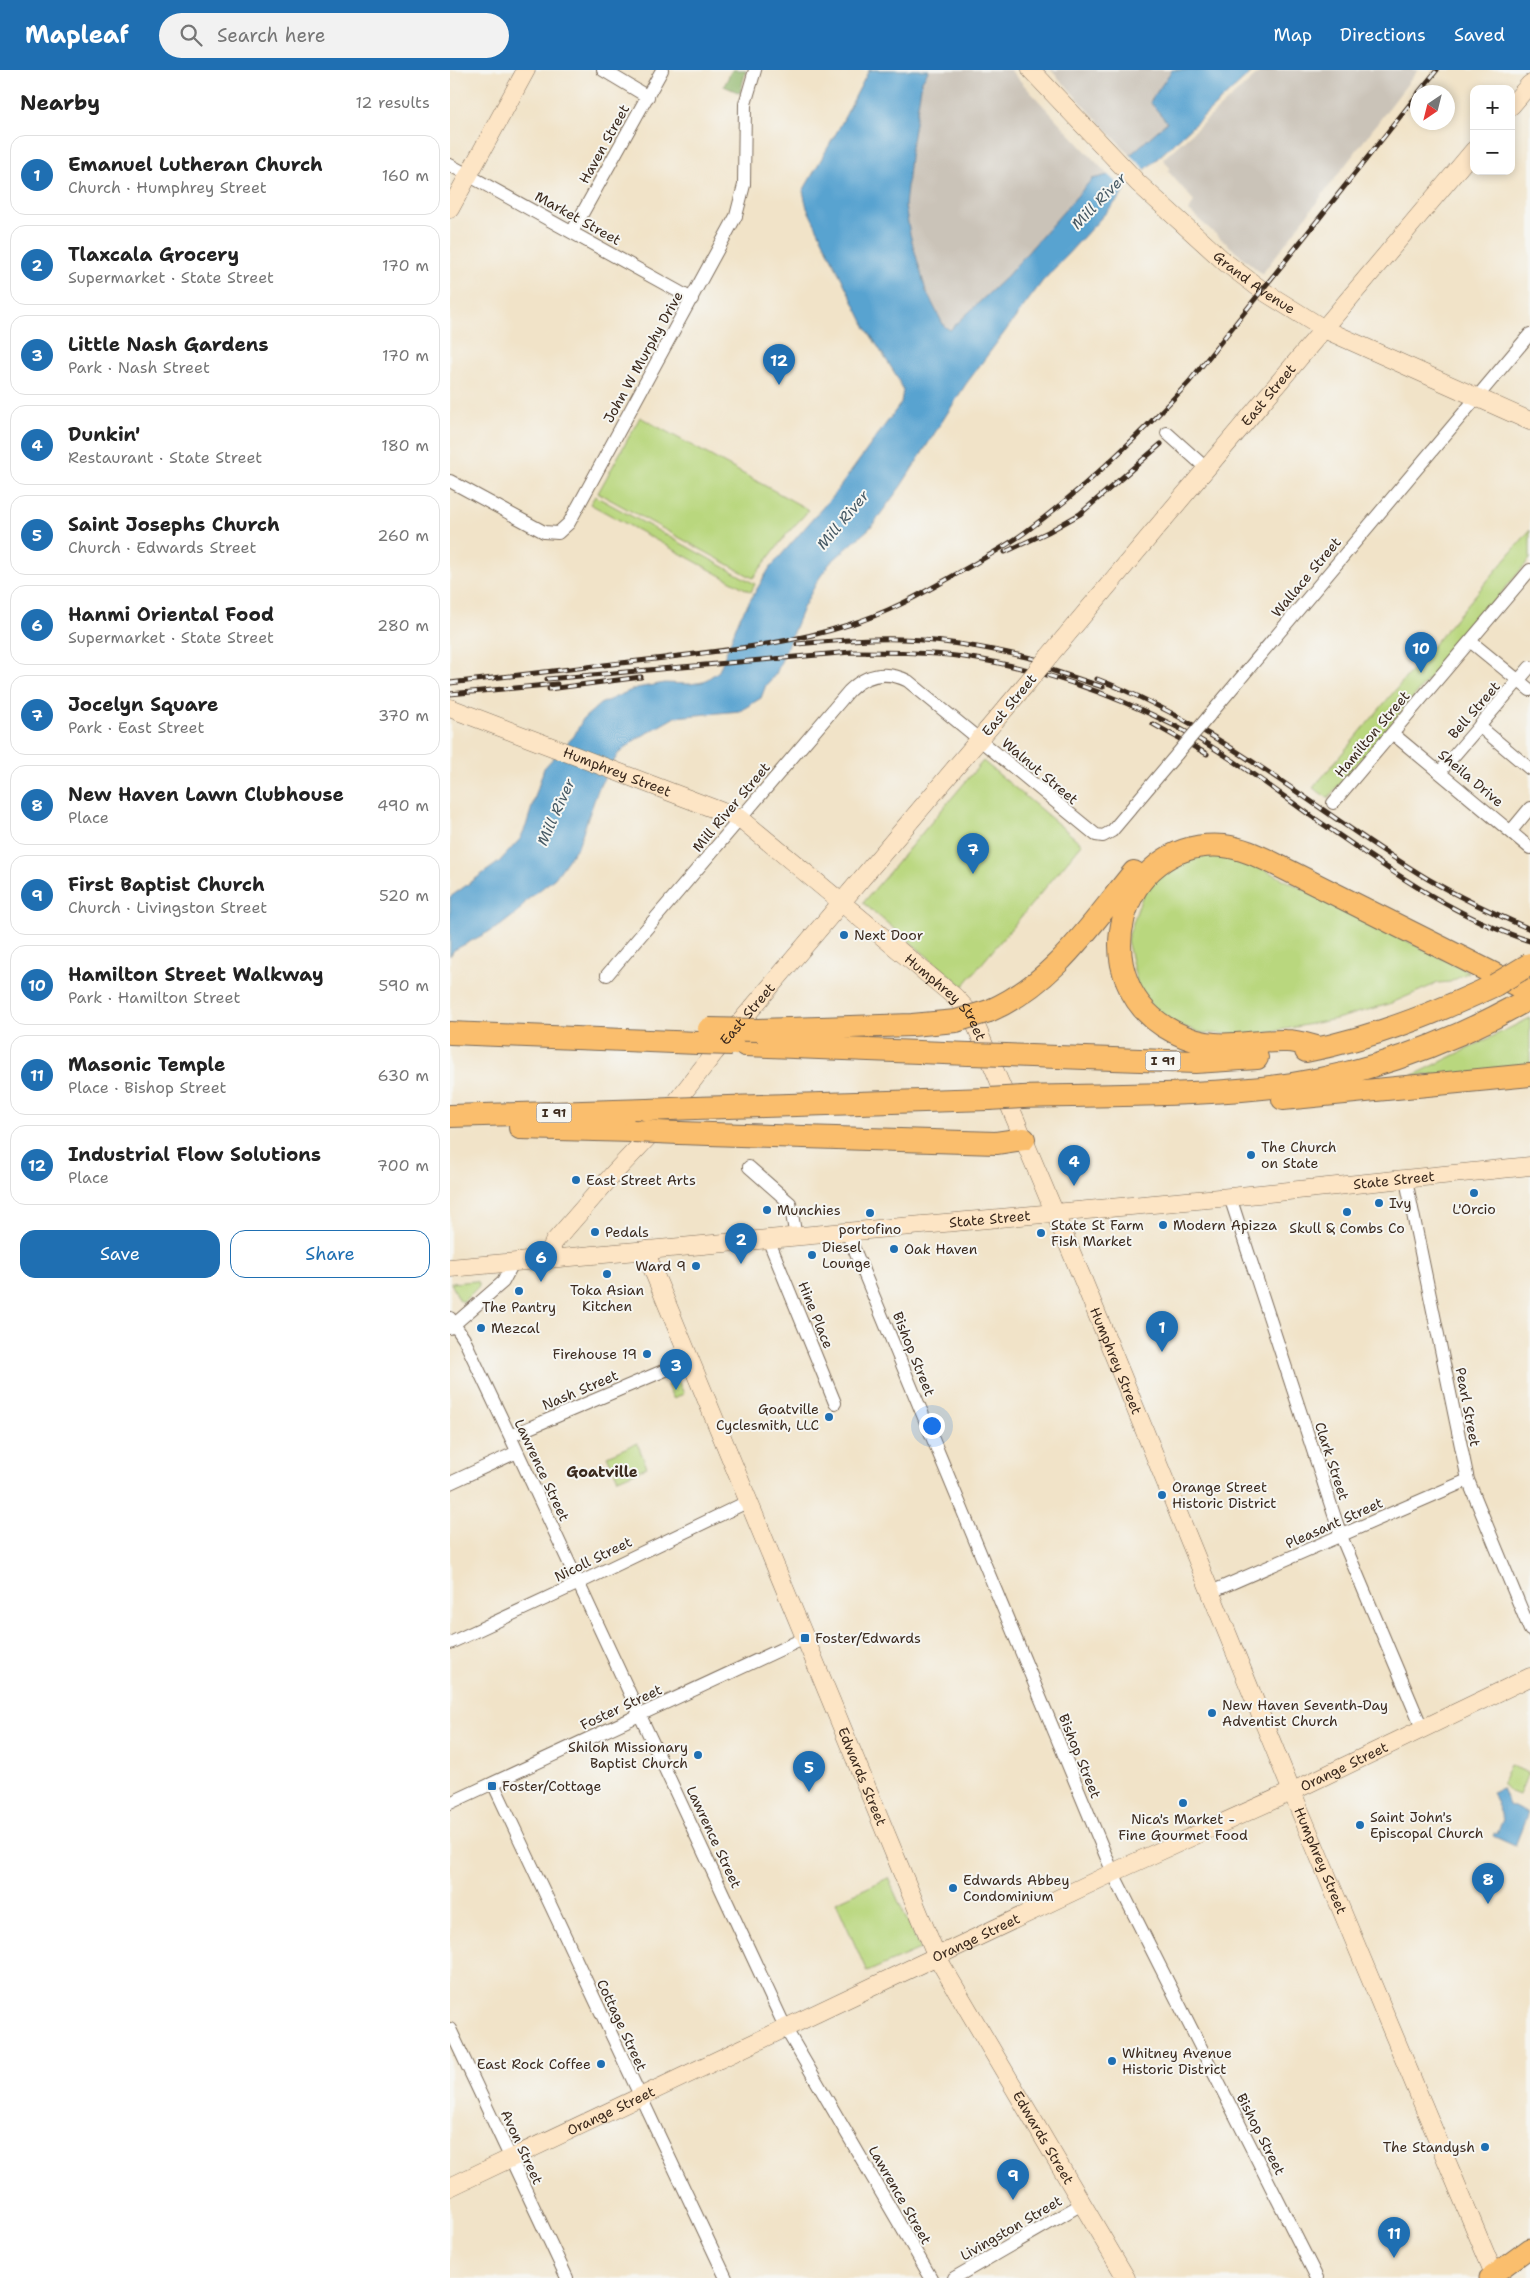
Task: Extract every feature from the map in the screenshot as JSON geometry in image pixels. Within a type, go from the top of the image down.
[{"type":"highway","points":[[450,1033],[652,1041],[684,1030],[703,1036],[752,1037],[956,1021],[989,1011],[1023,993],[1054,968],[1135,871],[1149,857],[1172,843],[1209,834],[1237,837],[1261,845],[1529,984]]},
{"type":"highway","points":[[1320,1048],[1288,1041],[1238,1045],[1206,1043],[1173,1032],[1148,1013],[1135,997],[1127,980],[1121,962],[1119,944],[1121,926],[1127,906],[1136,889],[1148,874],[1172,857],[1194,849],[1222,846],[1244,850],[1529,984]]},
{"type":"highway","name":"I 91","points":[[752,1037],[969,1054],[1195,1062],[1248,1059],[1320,1048],[1364,1037],[1410,1022],[1495,984],[1529,984]]},
{"type":"highway","name":"I 91","points":[[456,1116],[1235,1090],[1311,1080],[1377,1064],[1456,1035],[1529,984]]},
{"type":"highway","points":[[450,1018],[504,1022],[536,1036]]},
{"type":"highway","points":[[1235,1090],[1259,1097],[1277,1099],[1530,1075]]},
{"type":"highway","points":[[456,1116],[499,1128],[996,1143],[1024,1138]]},
{"type":"main road","points":[[450,209],[526,70]]},
{"type":"main road","name":"Grand Avenue","points":[[1031,70],[1138,183],[1242,276],[1324,329],[1530,421]]},
{"type":"main road","points":[[1515,101],[1530,84]]},
{"type":"main road","name":"East Street","points":[[546,1260],[554,1242],[651,1134],[690,1081],[1028,683],[1470,155]]},
{"type":"main road","name":"Humphrey Street","points":[[450,708],[741,819],[842,902],[968,1010],[1024,1138],[1492,2276]]},
{"type":"main road","name":"State Street","points":[[450,1268],[1230,1197],[1530,1166]]},
{"type":"main road","name":"Edwards Street","points":[[647,1250],[650,1263],[689,1360],[937,1958],[1126,2278]]},
{"type":"main road","name":"Orange Street","points":[[450,2186],[937,1958],[1113,1873],[1293,1791],[1530,1677]]},
{"type":"main road","points":[[1492,2276],[1530,2248]]},
{"type":"street","points":[[603,70],[648,97]]},
{"type":"street","name":"Haven Street","points":[[572,232],[662,70]]},
{"type":"street","name":"John W Murphy Drive","points":[[450,481],[544,532],[558,533],[564,529],[732,225],[740,203],[746,166],[743,132],[745,104],[755,70]]},
{"type":"street","name":"Market Street","points":[[450,165],[692,299]]},
{"type":"street","name":"Wallace Street","points":[[1103,836],[1112,831],[1530,334]]},
{"type":"street","points":[[1167,434],[1207,469]]},
{"type":"street","name":"Hamilton Street","points":[[1333,803],[1530,570]]},
{"type":"street","points":[[1470,641],[1530,690]]},
{"type":"street","name":"Bell Street","points":[[1440,772],[1530,667]]},
{"type":"street","name":"Walnut Street","points":[[887,674],[898,676],[908,681],[1090,832],[1103,836]]},
{"type":"street","name":"Mill River Street","points":[[607,975],[853,687],[867,677],[887,674]]},
{"type":"street","points":[[1479,726],[1530,769]]},
{"type":"street","name":"Sheila Drive","points":[[1392,733],[1530,848]]},
{"type":"street","points":[[1511,831],[1530,808]]},
{"type":"street","points":[[749,1167],[790,1203],[796,1236]]},
{"type":"street","name":"Pearl Street","points":[[1406,1180],[1468,1480],[1530,1630]]},
{"type":"street","name":"Clark Street","points":[[1230,1197],[1341,1536],[1422,1728]]},
{"type":"street","name":"Bishop Street","points":[[847,1232],[1113,1873],[1317,2278]]},
{"type":"street","name":"Hine Place","points":[[768,1239],[835,1402]]},
{"type":"street","points":[[451,1323],[503,1282],[513,1263]]},
{"type":"street","name":"Lawrence Street","points":[[451,1323],[464,1339],[641,1714],[786,2029],[931,2278]]},
{"type":"street","name":"Nash Street","points":[[510,1436],[689,1360]]},
{"type":"street","points":[[450,1483],[517,1452]]},
{"type":"street","name":"Pleasant Street","points":[[1211,1592],[1468,1480]]},
{"type":"street","name":"Nicoll Street","points":[[450,1643],[748,1501]]},
{"type":"street","name":"Foster Street","points":[[450,1803],[805,1638]]},
{"type":"street","name":"Cottage Street","points":[[493,1783],[726,2278]]},
{"type":"street","name":"Avon Street","points":[[450,2029],[567,2278]]},
{"type":"street","name":"Livingston Street","points":[[954,2278],[1082,2204]]},
{"type":"shaded area","points":[[929,70],[1010,70],[1108,175],[1092,179],[1007,276],[950,330],[944,326],[926,291],[910,234],[905,206],[911,147],[922,81]]},
{"type":"shaded area","points":[[1051,70],[1172,70],[1150,102],[1167,122],[1131,156]]},
{"type":"shaded area","points":[[1262,70],[1418,70],[1262,274],[1189,211],[1194,201],[1168,171],[1170,168],[1163,159]]},
{"type":"green space","points":[[732,70],[746,70],[740,93],[724,86]]},
{"type":"green space","points":[[640,417],[809,510],[786,535],[753,578],[598,493]]},
{"type":"green space","points":[[595,496],[755,584],[751,592],[590,504]]},
{"type":"green space","points":[[1530,530],[1530,559],[1328,798],[1313,788]]},
{"type":"green space","points":[[983,761],[1082,844],[963,986],[863,903]]},
{"type":"green space","points":[[1199,856],[1239,857],[1469,972],[1450,982],[1438,983],[1389,1004],[1336,1019],[1255,1035],[1202,1033],[1176,1024],[1154,1009],[1138,987],[1127,940],[1144,891],[1158,874]]},
{"type":"green space","points":[[1530,1018],[1530,1070],[1412,1076]]},
{"type":"green space","points":[[476,1281],[479,1283],[479,1286],[464,1301],[460,1301],[451,1283]]},
{"type":"green space","points":[[678,1380],[684,1394],[673,1398],[667,1385]]},
{"type":"green space","points":[[637,1443],[647,1467],[618,1479],[607,1456]]},
{"type":"green space","points":[[1510,1765],[1528,1773],[1519,1795],[1509,1791],[1502,1783]]},
{"type":"green space","points":[[888,1878],[920,1949],[867,1972],[836,1902]]},
{"type":"water","name":"Mill River","points":[[869,70],[929,70],[922,81],[911,147],[905,206],[910,234],[926,291],[944,326],[950,330],[1007,276],[1092,179],[1108,175],[1167,122],[1150,102],[1172,70],[1254,70],[1147,168],[1042,282],[966,384],[901,486],[871,527],[830,563],[818,580],[803,608],[776,674],[766,685],[761,698],[740,711],[675,717],[635,740],[618,754],[599,787],[578,846],[555,878],[527,900],[518,912],[500,926],[454,950],[450,956],[450,897],[499,862],[520,839],[526,826],[544,768],[574,736],[583,719],[600,704],[636,688],[665,683],[690,684],[703,682],[719,671],[739,619],[769,569],[836,492],[901,403],[903,390],[896,375],[866,328],[807,208],[803,191]]},
{"type":"water","points":[[1502,1788],[1509,1805],[1528,1813],[1515,1846],[1493,1836],[1494,1833],[1497,1834],[1503,1819],[1492,1792]]},
{"type":"pier","points":[[1129,154],[1147,171],[1127,192],[1106,173]]},
{"type":"railway","points":[[1425,85],[1437,70]]},
{"type":"railway","points":[[450,683],[757,646],[826,632],[862,621],[902,604],[998,550],[1024,533],[1089,480],[1131,442],[1189,382],[1410,104]]},
{"type":"railway","points":[[1005,552],[1048,532],[1080,514],[1161,444]]},
{"type":"railway","points":[[797,644],[862,639],[939,641],[1015,654],[1052,663]]},
{"type":"railway","points":[[547,679],[851,652],[950,655],[1018,667],[1099,692],[1175,726],[1211,746],[1246,769],[1314,818],[1418,887],[1473,918],[1501,931],[1530,941]]},
{"type":"railway","points":[[1042,667],[1103,687]]},
{"type":"railway","points":[[549,689],[641,677]]},
{"type":"railway","points":[[1097,679],[1143,699],[1186,721],[1267,771],[1428,879],[1478,906],[1530,929]]},
{"type":"railway","points":[[450,694],[557,684]]},
{"type":"railway","points":[[1153,724],[1207,754]]},
{"type":"place","name":"Industrial Flow Solutions","points":[[779,385]]},
{"type":"place","name":"Hamilton Street Walkway","points":[[1421,673]]},
{"type":"place","name":"Jocelyn Square","points":[[973,874]]},
{"type":"place","name":"Next Door","points":[[844,935]]},
{"type":"place","name":"The Church on State","points":[[1251,1155]]},
{"type":"place","name":"East Street Arts","points":[[576,1180]]},
{"type":"place","name":"Dunkin'","points":[[1074,1186]]},
{"type":"place","name":"L'Orcio","points":[[1474,1193]]},
{"type":"place","name":"Ivy","points":[[1379,1203]]},
{"type":"place","name":"Munchies","points":[[767,1210]]},
{"type":"place","name":"Skull & Combs Co","points":[[1347,1212]]},
{"type":"place","name":"portofino","points":[[870,1213]]},
{"type":"place","name":"Modern Apizza","points":[[1163,1225]]},
{"type":"place","name":"Pedals","points":[[595,1232]]},
{"type":"place","name":"State St Farm Fish Market","points":[[1041,1233]]},
{"type":"place","name":"Oak Haven","points":[[894,1249]]},
{"type":"place","name":"Diesel Lounge","points":[[812,1255]]},
{"type":"place","name":"Tlaxcala Grocery","points":[[741,1264]]},
{"type":"place","name":"Ward 9","points":[[696,1266]]},
{"type":"place","name":"Toka Asian Kitchen","points":[[607,1274]]},
{"type":"place","name":"Hanmi Oriental Food","points":[[541,1282]]},
{"type":"place","name":"The Pantry","points":[[519,1291]]},
{"type":"place","name":"Mezcal","points":[[481,1328]]},
{"type":"place","name":"Emanuel Lutheran Church","points":[[1162,1352]]},
{"type":"place","name":"Firehouse 19","points":[[647,1354]]},
{"type":"place","name":"Little Nash Gardens","points":[[676,1390]]},
{"type":"place","name":"Goatville Cyclesmith, LLC","points":[[829,1417]]},
{"type":"place","name":"Orange Street Historic District","points":[[1162,1495]]},
{"type":"place","name":"Foster/Edwards","points":[[805,1638]]},
{"type":"place","name":"New Haven Seventh-Day Adventist Church","points":[[1212,1713]]},
{"type":"place","name":"Shiloh Missionary Baptist Church","points":[[698,1755]]},
{"type":"place","name":"Foster/Cottage","points":[[492,1786]]},
{"type":"place","name":"Saint Josephs Church","points":[[809,1792]]},
{"type":"place","name":"Nica's Market - Fine Gourmet Food","points":[[1183,1803]]},
{"type":"place","name":"Saint John's Episcopal Church","points":[[1360,1825]]},
{"type":"place","name":"Edwards Abbey Condominium","points":[[953,1888]]},
{"type":"place","name":"New Haven Lawn Clubhouse","points":[[1488,1904]]},
{"type":"place","name":"Whitney Avenue Historic District","points":[[1112,2061]]},
{"type":"place","name":"East Rock Coffee","points":[[601,2064]]},
{"type":"place","name":"The Standysh","points":[[1485,2147]]},
{"type":"place","name":"First Baptist Church","points":[[1013,2200]]},
{"type":"place","name":"Masonic Temple","points":[[1394,2258]]},
{"type":"district","name":"Goatville","points":[[602,1472]]}]
